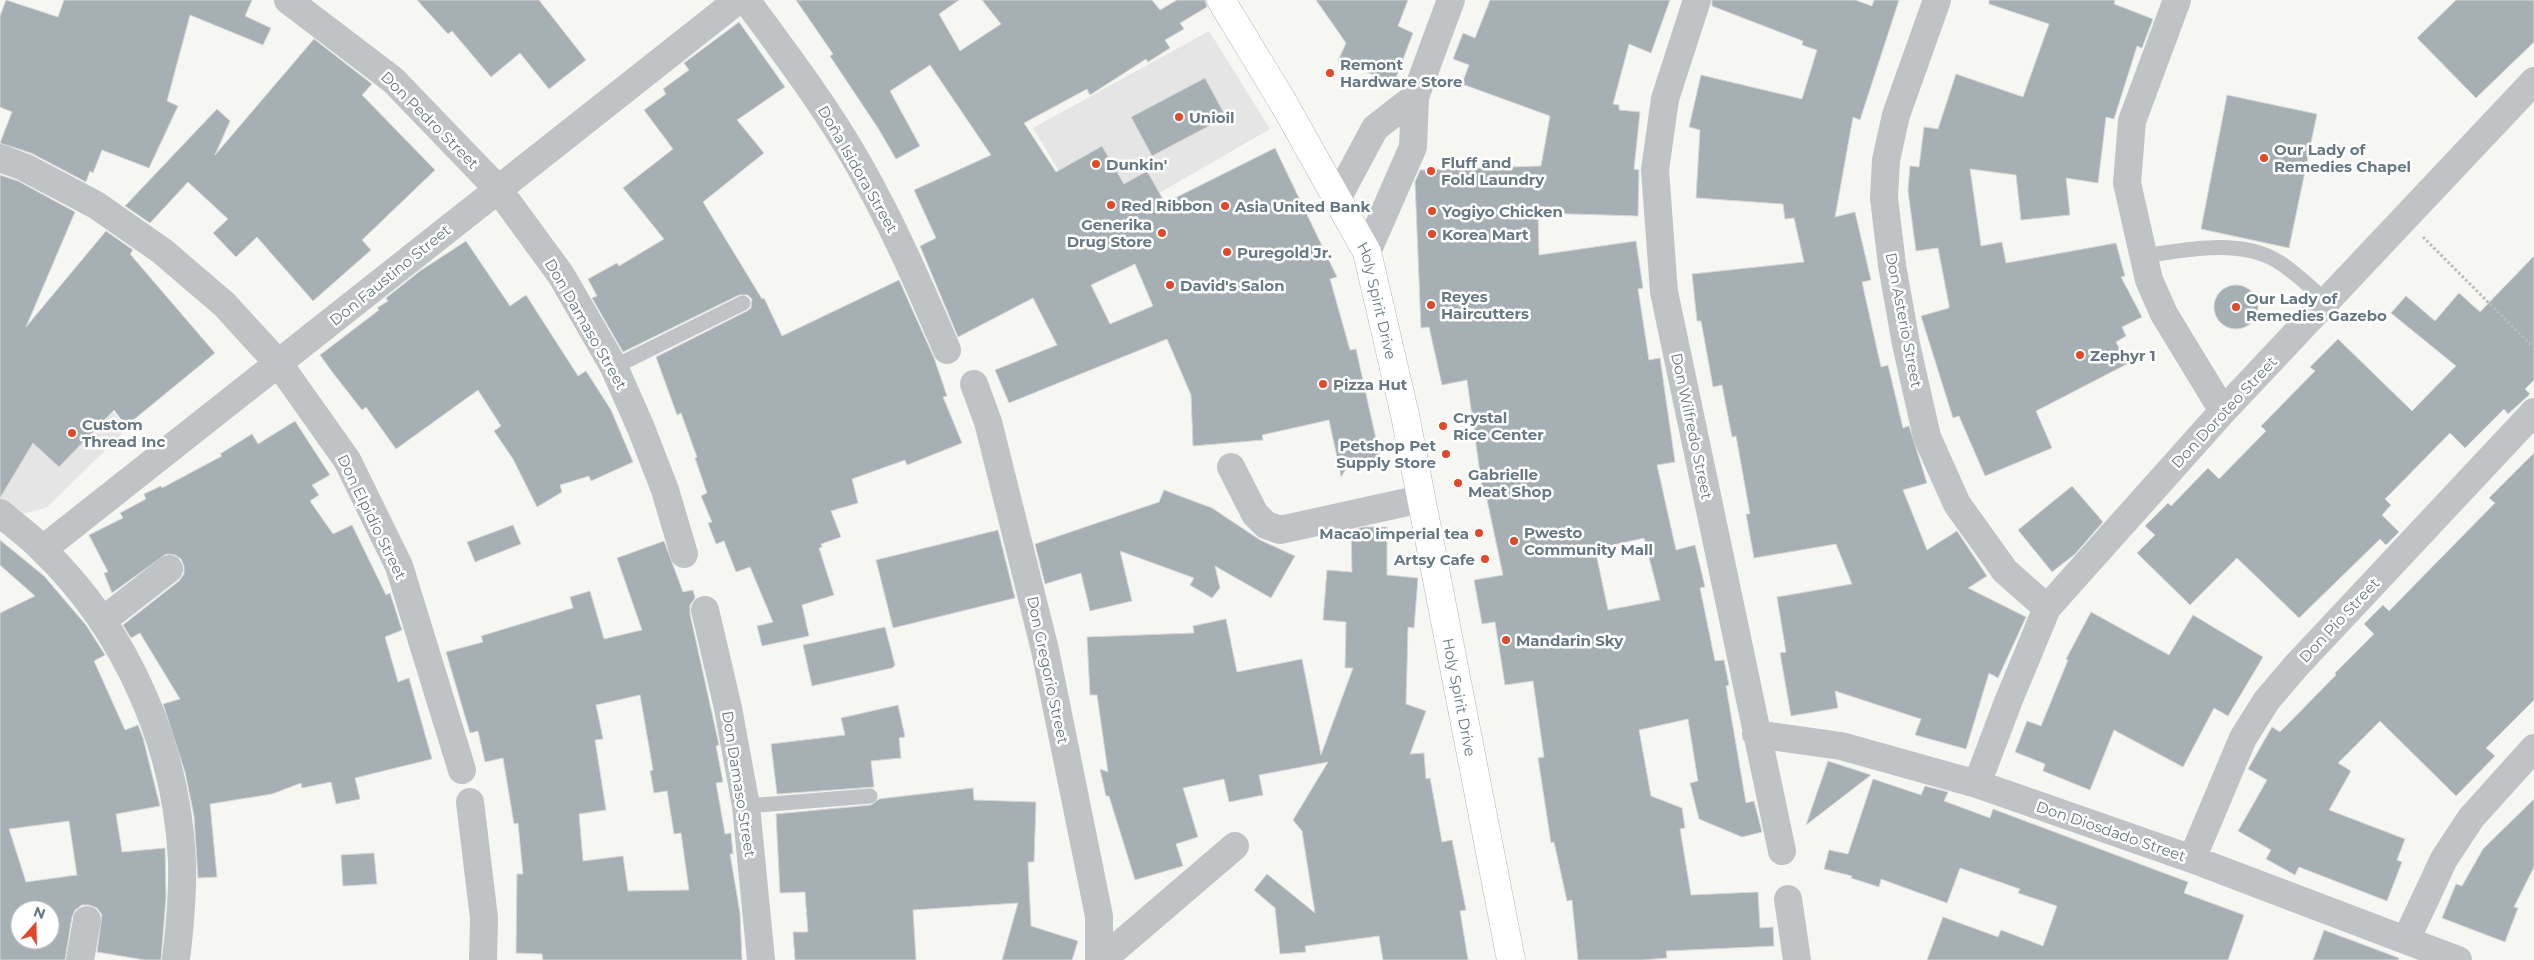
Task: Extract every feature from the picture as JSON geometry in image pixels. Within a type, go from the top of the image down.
[{"type":"main road","name":"Holy Spirit Drive","points":[[1221,0],[1338,197],[1367,252],[1386,327],[1421,499],[1511,960]]},
{"type":"street","name":"Don Pedro Street","points":[[288,0],[394,80],[498,188]]},
{"type":"street","name":"Don Faustino Street","points":[[43,549],[738,0]]},
{"type":"street","name":"Doña Isidora Street","points":[[746,0],[804,78],[859,165],[907,256],[947,350]]},
{"type":"street","points":[[1367,252],[1413,147],[1415,97],[1451,0]]},
{"type":"street","name":"Don Wilfredo Street","points":[[1697,0],[1665,99],[1655,170],[1664,292],[1782,851]]},
{"type":"street","name":"Don Asterio Street","points":[[1937,0],[1896,115],[1886,160],[1884,198],[1892,265],[1906,344],[1927,437],[1957,504],[2006,571],[2046,608]]},
{"type":"street","points":[[2177,0],[2132,121],[2127,183],[2149,280],[2164,314],[2223,411]]},
{"type":"street","name":"Don Doroteo Street","points":[[1978,784],[2008,702],[2046,608],[2223,411],[2534,81]]},
{"type":"street","points":[[1338,197],[1375,128],[1415,97]]},
{"type":"street","name":"Don Elpidio Street","points":[[0,158],[24,167],[96,206],[162,252],[224,304],[279,364],[348,460],[399,566],[462,770]]},
{"type":"street","name":"Don Damaso Street","points":[[498,188],[561,275],[614,367],[641,428],[665,490],[684,554]]},
{"type":"street","name":"Don Gregorio Street","points":[[974,384],[988,422],[1044,650],[1099,916],[1100,960]]},
{"type":"street","name":"Don Pio Street","points":[[2192,859],[2243,738],[2267,700],[2296,666],[2534,412]]},
{"type":"street","points":[[1231,467],[1256,514],[1266,525],[1280,530],[1421,499]]},
{"type":"street","points":[[0,513],[43,549],[77,586],[102,620],[131,669],[152,715],[167,762],[177,811],[182,860],[182,910],[176,959]]},
{"type":"street","points":[[102,620],[169,569]]},
{"type":"street","name":"Don Damaso Street","points":[[705,610],[728,708],[746,806],[761,960]]},
{"type":"street","name":"Don Diosdado Street","points":[[1756,734],[1841,746],[1978,784],[2192,859],[2458,960]]},
{"type":"street","points":[[2406,940],[2444,859],[2471,818],[2534,748]]},
{"type":"street","points":[[470,802],[484,918],[483,960]]},
{"type":"street","points":[[1100,960],[1235,846]]},
{"type":"street","points":[[1788,899],[1797,960]]},
{"type":"street","points":[[80,960],[87,920]]},
{"type":"lane","points":[[2143,256],[2193,249],[2234,248],[2281,263],[2326,301]]},
{"type":"lane","points":[[614,367],[743,303]]},
{"type":"lane","points":[[746,806],[870,796]]},
{"type":"path","points":[[2405,218],[2534,348]]},
{"type":"shaded area","points":[[1209,31],[1270,129],[1095,230],[1033,128]]},
{"type":"shaded area","points":[[59,347],[127,429],[46,508],[20,514],[0,501],[0,356]]},
{"type":"building","points":[[6,0],[58,17],[64,0],[252,0],[245,16],[271,28],[263,45],[190,15],[167,101],[178,106],[149,168],[102,150],[93,173],[90,171],[86,182],[31,153],[0,143],[12,112],[0,107],[0,16]]},
{"type":"building","points":[[417,0],[539,0],[586,60],[549,89],[520,53],[491,77],[452,31],[448,34]]},
{"type":"building","points":[[796,0],[959,0],[939,14],[960,51],[1001,24],[982,0],[1152,0],[1160,10],[1177,0],[1205,0],[1207,7],[1180,23],[1184,29],[1165,40],[1170,48],[1148,62],[1146,59],[1090,95],[1087,89],[1024,123],[1056,172],[1102,146],[1124,184],[1147,171],[1165,203],[1275,148],[1337,277],[1330,279],[1350,350],[1356,349],[1380,457],[1349,464],[1341,477],[1339,466],[1336,467],[1337,457],[1329,420],[1262,435],[1263,440],[1193,446],[1191,395],[1167,339],[1009,403],[995,370],[1057,345],[1033,298],[958,337],[920,246],[936,238],[914,190],[991,155],[930,65],[890,91],[920,146],[896,159],[878,128],[830,56],[833,54]],"holes":[[[1135,264],[1153,306],[1110,324],[1091,285]]]},
{"type":"building","points":[[1316,0],[1408,0],[1398,26],[1413,33],[1394,83],[1338,61],[1346,43]]},
{"type":"building","points":[[1490,0],[1670,0],[1651,53],[1629,44],[1613,104],[1619,105],[1619,110],[1640,112],[1634,169],[1639,170],[1638,216],[1538,213],[1539,255],[1636,241],[1643,288],[1638,289],[1649,360],[1660,358],[1675,462],[1657,465],[1676,550],[1695,545],[1705,587],[1700,588],[1715,661],[1724,660],[1729,685],[1726,686],[1746,803],[1754,801],[1762,832],[1742,837],[1699,819],[1690,783],[1698,781],[1688,719],[1639,730],[1651,796],[1682,808],[1685,828],[1680,829],[1691,895],[1758,892],[1760,928],[1773,927],[1774,946],[1666,951],[1667,958],[1643,960],[1578,960],[1572,900],[1567,901],[1554,842],[1551,843],[1538,758],[1544,757],[1533,681],[1505,685],[1495,622],[1482,624],[1474,580],[1503,575],[1486,495],[1483,495],[1467,380],[1442,385],[1429,327],[1421,328],[1415,182],[1420,170],[1541,166],[1550,116],[1462,84],[1469,65],[1453,59],[1463,33],[1475,38]],"holes":[[[1644,538],[1660,600],[1608,610],[1595,549]]]},
{"type":"building","points":[[1712,0],[1855,0],[1872,6],[1874,0],[1899,0],[1860,120],[1853,117],[1835,217],[1855,212],[1871,280],[1862,282],[1881,367],[1888,365],[1903,428],[1909,426],[1927,483],[1903,490],[1927,550],[1957,531],[1987,576],[1968,588],[2026,617],[1998,678],[1989,673],[1966,749],[1915,735],[1921,719],[1835,691],[1838,708],[1791,716],[1780,653],[1786,652],[1777,597],[1852,584],[1836,544],[1754,558],[1746,514],[1750,514],[1736,436],[1732,437],[1722,385],[1713,387],[1701,321],[1697,321],[1692,274],[1804,262],[1794,218],[1785,219],[1783,204],[1696,198],[1700,130],[1689,127],[1701,75],[1802,99],[1817,50],[1802,45],[1803,41],[1712,6]]},
{"type":"building","points":[[1989,0],[2115,0],[2114,4],[2153,19],[2142,48],[2137,46],[2114,119],[2106,117],[2098,183],[2066,178],[2070,215],[2021,220],[2016,175],[1970,169],[1981,246],[2002,242],[2006,263],[2116,243],[2125,276],[2121,277],[2142,317],[2122,327],[2126,336],[2116,342],[2127,364],[2036,411],[2052,448],[1985,476],[1959,416],[1953,418],[1921,316],[1949,308],[1949,305],[1938,248],[1916,251],[1908,191],[1910,166],[1919,167],[1924,127],[1938,129],[1956,74],[2023,97],[2049,24],[1989,4]]},
{"type":"building","points":[[2456,0],[2534,0],[2534,42],[2476,98],[2417,38]]},
{"type":"building","points":[[739,22],[785,87],[737,120],[764,153],[703,202],[762,299],[764,298],[782,336],[899,280],[934,358],[947,396],[943,397],[962,443],[907,465],[905,460],[852,479],[858,503],[831,511],[841,537],[821,544],[822,547],[819,548],[834,595],[802,605],[809,636],[762,646],[757,626],[773,622],[750,567],[736,572],[724,541],[716,544],[708,523],[712,522],[701,496],[707,493],[695,458],[697,457],[681,413],[677,415],[656,357],[747,311],[751,308],[752,299],[748,295],[739,295],[623,352],[592,298],[597,296],[588,279],[617,263],[619,266],[664,239],[623,188],[673,149],[644,110],[666,94],[663,89],[689,70],[684,63]]},
{"type":"building","points":[[314,39],[372,84],[362,95],[435,170],[362,240],[371,250],[313,301],[257,237],[236,257],[213,233],[228,219],[188,182],[150,223],[125,206],[217,109],[230,121],[215,155]]},
{"type":"building","name":"Unioil","points":[[1205,78],[1226,117],[1152,156],[1131,117]]},
{"type":"building","points":[[2227,95],[2317,114],[2289,248],[2201,229]]},
{"type":"building","points":[[0,175],[18,181],[75,212],[26,327],[106,231],[133,250],[130,254],[215,353],[126,426],[114,410],[59,467],[33,443],[0,498]]},
{"type":"building","points":[[466,241],[510,306],[526,295],[578,376],[586,371],[611,410],[633,462],[591,481],[589,476],[560,485],[562,492],[537,507],[513,459],[494,431],[501,426],[478,390],[396,449],[366,407],[362,410],[333,373],[320,355],[379,310],[377,308],[388,301],[386,298],[420,271]]},
{"type":"building","points":[[2534,256],[2534,380],[2525,389],[2530,394],[2508,414],[2504,409],[2465,448],[2450,433],[2385,499],[2391,505],[2382,515],[2399,532],[2386,545],[2380,539],[2299,618],[2237,558],[2190,605],[2137,553],[2155,535],[2145,526],[2168,503],[2171,506],[2208,468],[2219,479],[2266,431],[2261,426],[2315,371],[2310,367],[2338,339],[2412,411],[2456,366],[2391,313],[2406,296],[2435,321],[2459,293],[2480,312]]},
{"type":"building","name":"Our Lady of Remedies Gazebo","points":[[2236,285],[2248,289],[2254,295],[2258,307],[2254,319],[2248,325],[2236,329],[2224,325],[2218,319],[2214,307],[2218,295],[2224,289]]},
{"type":"building","points":[[295,421],[330,475],[312,485],[319,495],[310,501],[333,534],[352,525],[386,595],[390,593],[402,630],[385,637],[398,682],[409,678],[432,759],[355,778],[360,799],[336,804],[331,782],[302,788],[301,783],[272,794],[210,804],[217,877],[198,878],[194,816],[185,772],[163,704],[180,699],[140,633],[131,638],[123,625],[179,581],[184,574],[184,566],[181,559],[175,555],[166,554],[112,593],[104,573],[108,572],[89,535],[123,518],[120,513],[146,499],[144,494],[161,486],[162,488],[222,456],[220,454],[252,434],[258,444]]},
{"type":"building","points":[[2534,453],[2534,700],[2486,748],[2495,756],[2456,796],[2380,721],[2338,763],[2351,771],[2329,810],[2405,839],[2397,860],[2402,862],[2387,901],[2299,867],[2295,875],[2266,859],[2271,850],[2238,831],[2267,780],[2248,769],[2272,727],[2280,732],[2336,675],[2335,673],[2374,634],[2364,624],[2383,605],[2389,611],[2495,503],[2489,498]]},
{"type":"building","points":[[2072,486],[2103,522],[2075,554],[2052,572],[2018,530]]},
{"type":"building","points":[[1164,490],[1212,508],[1260,540],[1295,556],[1271,598],[1215,566],[1220,588],[1212,598],[1190,585],[1194,578],[1120,551],[1132,601],[1090,611],[1081,573],[1045,584],[1035,544],[1159,502]]},
{"type":"building","points":[[513,525],[521,544],[475,562],[467,542]]},
{"type":"building","points":[[1364,527],[1387,527],[1387,575],[1418,578],[1414,628],[1408,627],[1406,704],[1426,711],[1410,754],[1424,753],[1426,779],[1430,778],[1442,842],[1452,840],[1466,910],[1460,911],[1468,960],[1383,960],[1379,936],[1305,946],[1306,952],[1280,954],[1275,908],[1254,890],[1267,874],[1315,913],[1302,831],[1293,820],[1328,762],[1259,775],[1263,795],[1229,802],[1224,779],[1183,788],[1198,837],[1176,844],[1183,866],[1135,880],[1109,796],[1106,796],[1100,769],[1108,772],[1097,695],[1090,695],[1087,637],[1194,633],[1193,626],[1226,619],[1237,672],[1302,659],[1321,755],[1353,668],[1345,668],[1346,622],[1323,620],[1327,570],[1352,572],[1351,530]]},
{"type":"building","points":[[998,530],[1015,598],[893,628],[876,560]]},
{"type":"building","points":[[0,540],[44,576],[86,625],[105,655],[94,661],[125,730],[138,725],[143,738],[160,806],[116,814],[122,852],[165,848],[166,897],[161,960],[145,960],[97,952],[102,915],[97,908],[82,905],[75,910],[72,917],[65,960],[0,960],[0,613],[35,596],[0,565]],"holes":[[[69,821],[77,875],[26,882],[9,829]]]},
{"type":"building","points":[[664,541],[683,592],[693,590],[695,598],[690,605],[690,614],[719,745],[716,746],[723,782],[716,783],[725,834],[731,833],[733,854],[730,854],[740,913],[742,960],[543,960],[542,954],[516,953],[517,874],[523,874],[518,823],[514,824],[503,758],[485,762],[478,731],[470,733],[446,652],[483,642],[481,636],[573,608],[570,597],[590,591],[604,639],[642,630],[617,558]],"holes":[[[640,695],[653,770],[650,771],[654,793],[667,791],[674,834],[681,833],[689,890],[628,891],[623,856],[583,861],[579,814],[606,810],[595,740],[603,739],[596,705]]]},
{"type":"building","points":[[2091,612],[2169,655],[2193,615],[2263,657],[2228,716],[2214,708],[2183,767],[2114,730],[2090,790],[2043,771],[2045,764],[2015,752],[2027,721],[2041,726],[2068,660],[2066,659]]},
{"type":"building","points":[[885,627],[895,665],[892,668],[812,686],[803,645]]},
{"type":"building","points":[[898,705],[905,737],[899,738],[901,758],[871,761],[874,787],[777,794],[771,744],[845,735],[841,718]]},
{"type":"building","points":[[1828,761],[1871,775],[1806,825]]},
{"type":"building","points":[[1873,779],[1921,795],[1925,786],[1948,792],[1944,801],[1990,818],[1993,809],[2188,882],[2184,893],[2244,915],[2228,960],[1927,960],[1943,917],[1998,937],[2001,930],[2043,946],[2057,906],[2018,893],[2020,889],[1960,868],[1947,903],[1881,879],[1879,887],[1851,878],[1852,876],[1824,869],[1829,850],[1848,854]]},
{"type":"building","points":[[973,788],[974,800],[1036,802],[1034,862],[1028,862],[1031,926],[1078,941],[1072,960],[1002,960],[1018,903],[913,910],[916,960],[795,960],[793,932],[808,932],[805,892],[780,893],[776,814],[871,805],[879,799]]},
{"type":"building","points":[[2534,799],[2534,867],[2514,907],[2518,908],[2505,942],[2442,918],[2456,884],[2462,886],[2483,849]]},
{"type":"building","points":[[374,853],[377,884],[343,886],[341,855]]},
{"type":"building","points":[[2324,930],[2399,958],[2398,960],[2313,960]]},
{"type":"place","name":"Remont Hardware Store","points":[[1330,73]]},
{"type":"place","name":"Unioil","points":[[1179,117]]},
{"type":"place","name":"Our Lady of Remedies Chapel","points":[[2264,158]]},
{"type":"place","name":"Dunkin'","points":[[1096,164]]},
{"type":"place","name":"Fluff and Fold Laundry","points":[[1431,171]]},
{"type":"place","name":"Red Ribbon","points":[[1111,205]]},
{"type":"place","name":"Asia United Bank","points":[[1225,206]]},
{"type":"place","name":"Yogiyo Chicken","points":[[1432,211]]},
{"type":"place","name":"Generika Drug Store","points":[[1162,233]]},
{"type":"place","name":"Korea Mart","points":[[1432,234]]},
{"type":"place","name":"Puregold Jr.","points":[[1227,252]]},
{"type":"place","name":"David's Salon","points":[[1170,285]]},
{"type":"place","name":"Reyes Haircutters","points":[[1431,305]]},
{"type":"place","name":"Our Lady of Remedies Gazebo","points":[[2236,307]]},
{"type":"place","name":"Zephyr 1","points":[[2080,355]]},
{"type":"place","name":"Pizza Hut","points":[[1323,384]]},
{"type":"place","name":"Crystal Rice Center","points":[[1443,426]]},
{"type":"place","name":"Custom Thread Inc","points":[[72,433]]},
{"type":"place","name":"Petshop Pet Supply Store","points":[[1446,454]]},
{"type":"place","name":"Gabrielle Meat Shop","points":[[1458,483]]},
{"type":"place","name":"Macao imperial tea","points":[[1479,533]]},
{"type":"place","name":"Pwesto Community Mall","points":[[1514,541]]},
{"type":"place","name":"Artsy Cafe","points":[[1485,559]]},
{"type":"place","name":"Mandarin Sky","points":[[1506,640]]}]
